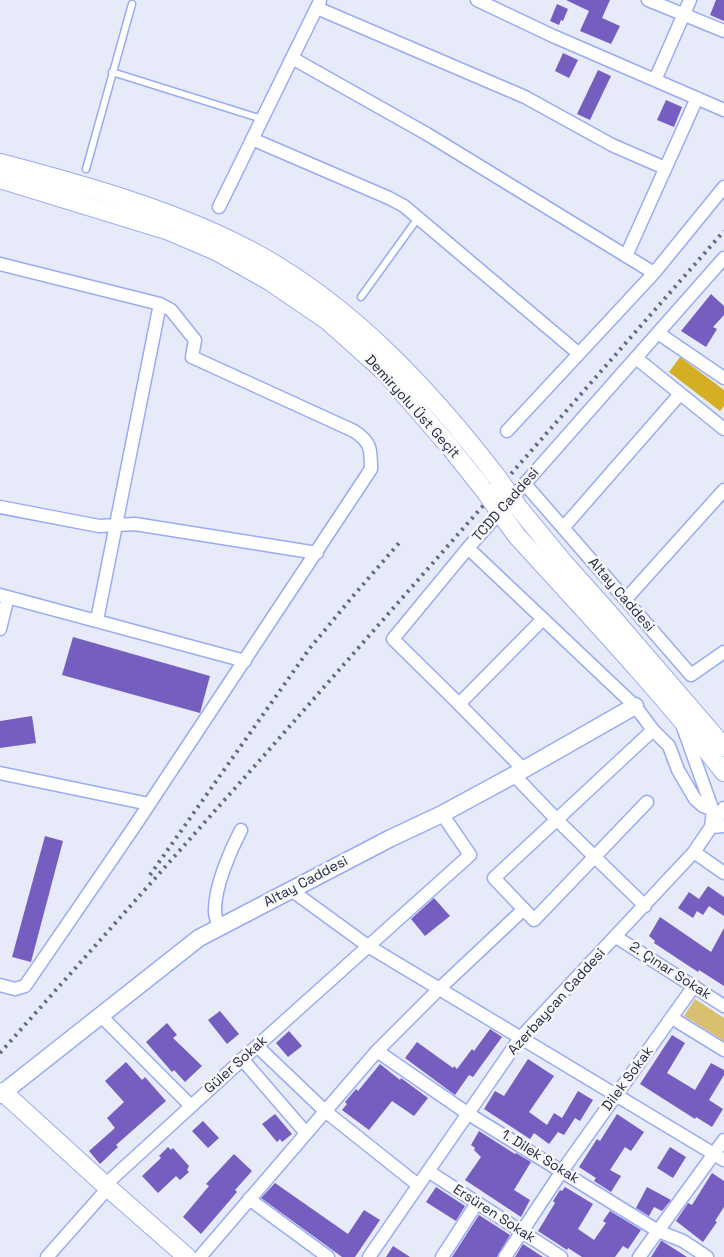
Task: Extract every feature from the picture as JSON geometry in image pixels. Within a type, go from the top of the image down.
[{"type":"main road","name":"Demiryolu Üst Geçit","points":[[0,163],[119,198],[184,220],[257,254],[301,282],[346,316],[395,360],[434,401],[564,563],[724,747]]},
{"type":"main road","name":"Demiryolu Üst Geçit","points":[[0,179],[169,231],[216,251],[271,282],[328,322],[385,372],[449,446],[485,491],[517,536],[614,641],[724,772]]},
{"type":"main road","points":[[2,1094],[187,1257]]},
{"type":"street","points":[[477,0],[494,3],[553,36],[724,110]]},
{"type":"street","points":[[648,0],[724,31]]},
{"type":"street","points":[[654,80],[690,0]]},
{"type":"street","points":[[219,208],[318,4],[525,97],[612,146],[665,168]]},
{"type":"street","points":[[292,58],[427,134],[654,273]]},
{"type":"street","points":[[626,256],[697,98]]},
{"type":"street","points":[[252,139],[404,206],[578,353]]},
{"type":"street","points":[[507,430],[654,273],[724,187]]},
{"type":"street","name":"TCDD Caddesi","points":[[718,809],[703,806],[696,799],[684,783],[669,746],[653,730],[635,706],[468,548],[724,258]]},
{"type":"street","points":[[0,264],[160,304],[170,310],[195,340],[192,357],[354,431],[366,439],[371,451],[371,469],[317,553],[25,986],[15,989],[0,985]]},
{"type":"street","points":[[97,620],[160,304]]},
{"type":"street","points":[[658,333],[724,378]]},
{"type":"street","points":[[636,358],[724,429]]},
{"type":"street","points":[[563,528],[680,394]]},
{"type":"street","name":"Altay Caddesi","points":[[525,484],[691,675],[724,652]]},
{"type":"street","points":[[626,600],[724,490]]},
{"type":"street","points":[[0,507],[99,526],[136,524],[317,553]]},
{"type":"street","points":[[468,548],[393,639],[459,704],[519,772],[557,820],[645,906]]},
{"type":"street","points":[[0,629],[4,596],[245,661]]},
{"type":"street","points":[[459,704],[544,619]]},
{"type":"street","name":"Altay Caddesi","points":[[2,1094],[198,938],[389,839],[442,814],[635,706]]},
{"type":"street","points":[[673,709],[685,731],[718,809],[718,826]]},
{"type":"street","points":[[647,802],[534,920],[494,878],[653,730]]},
{"type":"street","points":[[0,772],[149,804]]},
{"type":"street","name":"Güler Sokak","points":[[53,1255],[106,1187],[242,1059],[470,855],[442,814]]},
{"type":"street","name":"Azerbaycan Caddesi","points":[[369,1257],[520,1038],[718,826]]},
{"type":"street","points":[[219,927],[215,913],[216,900],[222,876],[241,830]]},
{"type":"street","points":[[694,852],[724,873]]},
{"type":"street","points":[[291,890],[368,946],[719,1157]]},
{"type":"street","points":[[200,1257],[377,1051],[439,989],[524,910]]},
{"type":"street","name":"2. Çınar Sokak","points":[[616,937],[724,1006]]},
{"type":"street","name":"Dilek Sokak","points":[[505,1257],[562,1171],[694,986]]},
{"type":"street","points":[[101,1016],[191,1106]]},
{"type":"street","points":[[672,1018],[724,1050]]},
{"type":"street","points":[[257,1046],[325,1110],[418,1185]]},
{"type":"street","name":"1. Dilek Sokak","points":[[377,1051],[467,1113],[658,1231],[683,1241],[707,1257]]},
{"type":"street","points":[[242,1059],[306,1133]]},
{"type":"street","points":[[639,1257],[719,1157],[724,1140]]},
{"type":"street","name":"Ersüren Sokak","points":[[428,1171],[561,1257]]},
{"type":"street","points":[[249,1199],[328,1257]]},
{"type":"street","points":[[442,1257],[477,1203]]},
{"type":"lane","points":[[86,169],[132,4]]},
{"type":"lane","points":[[112,72],[262,119]]},
{"type":"lane","points":[[361,297],[418,218]]},
{"type":"shaded area","points":[[680,357],[724,390],[724,406],[720,411],[669,372]]},
{"type":"shaded area","points":[[695,999],[724,1018],[724,1041],[684,1016]]},
{"type":"building","points":[[566,0],[610,0],[602,18],[620,26],[611,44],[580,31],[589,11]]},
{"type":"building","points":[[716,0],[724,0],[724,21],[710,15]]},
{"type":"building","points":[[557,4],[568,9],[563,21],[561,20],[559,25],[550,21]]},
{"type":"building","points":[[563,53],[578,60],[569,78],[555,71]]},
{"type":"building","points":[[598,70],[611,76],[590,120],[577,114]]},
{"type":"building","points":[[666,100],[682,107],[674,127],[657,120]]},
{"type":"building","points":[[711,294],[724,306],[724,315],[713,327],[717,329],[706,347],[681,331]]},
{"type":"building","points":[[73,637],[210,676],[200,713],[62,675]]},
{"type":"building","points":[[32,716],[36,743],[0,748],[0,721]]},
{"type":"building","points":[[45,836],[63,841],[31,962],[12,957]]},
{"type":"building","points":[[708,886],[724,897],[724,916],[709,906],[703,915],[697,911],[693,918],[678,908],[689,892],[699,899]]},
{"type":"building","points":[[434,898],[450,916],[425,936],[411,919]]},
{"type":"building","points":[[660,917],[711,952],[724,928],[724,986],[699,970],[698,972],[654,943],[655,941],[649,936]]},
{"type":"building","points":[[220,1011],[239,1034],[227,1044],[208,1020]]},
{"type":"building","points":[[167,1023],[177,1035],[173,1038],[202,1066],[185,1082],[174,1070],[172,1072],[146,1042]]},
{"type":"building","points":[[490,1029],[502,1037],[473,1077],[469,1075],[455,1095],[405,1058],[417,1042],[457,1069],[472,1049],[474,1051]]},
{"type":"building","points":[[289,1031],[302,1046],[288,1057],[276,1043]]},
{"type":"building","points":[[672,1035],[685,1043],[667,1073],[695,1090],[711,1063],[724,1070],[724,1075],[709,1100],[723,1109],[712,1127],[696,1117],[695,1119],[640,1084]]},
{"type":"building","points":[[528,1059],[554,1076],[529,1112],[547,1125],[554,1113],[562,1118],[578,1091],[593,1100],[580,1121],[575,1118],[564,1135],[558,1132],[549,1144],[534,1133],[530,1139],[484,1109],[495,1091],[504,1096]]},
{"type":"building","points":[[126,1062],[142,1080],[145,1077],[166,1101],[116,1145],[118,1147],[100,1164],[89,1151],[115,1128],[107,1118],[124,1102],[105,1081]]},
{"type":"building","points":[[380,1064],[428,1098],[414,1116],[392,1101],[369,1130],[342,1110],[347,1104],[345,1102],[356,1089],[358,1091]]},
{"type":"building","points":[[275,1114],[292,1134],[282,1142],[280,1139],[277,1142],[262,1124]]},
{"type":"building","points":[[617,1114],[644,1132],[631,1151],[625,1147],[610,1170],[621,1176],[611,1192],[594,1181],[596,1178],[579,1167],[597,1139],[600,1141]]},
{"type":"building","points":[[203,1121],[219,1138],[208,1148],[192,1131]]},
{"type":"building","points":[[479,1131],[531,1162],[514,1190],[530,1200],[521,1217],[465,1180],[481,1157],[471,1145]]},
{"type":"building","points":[[168,1147],[171,1150],[173,1148],[189,1166],[187,1170],[189,1172],[180,1180],[176,1176],[158,1193],[142,1176],[161,1158],[159,1156]]},
{"type":"building","points":[[670,1147],[686,1157],[673,1178],[657,1168]]},
{"type":"building","points":[[234,1154],[252,1171],[235,1190],[237,1192],[201,1234],[183,1217],[209,1186],[206,1184]]},
{"type":"building","points":[[712,1173],[724,1181],[724,1207],[715,1221],[717,1222],[703,1242],[676,1221],[688,1203],[692,1205]]},
{"type":"building","points":[[275,1183],[348,1234],[364,1210],[380,1220],[355,1257],[342,1257],[261,1198]]},
{"type":"building","points":[[436,1187],[465,1206],[456,1221],[426,1202]]},
{"type":"building","points":[[565,1187],[593,1204],[578,1229],[594,1240],[606,1223],[603,1221],[610,1211],[641,1230],[628,1249],[623,1246],[615,1257],[582,1257],[568,1248],[567,1250],[538,1231],[555,1203],[553,1201],[560,1190],[562,1191]]},
{"type":"building","points":[[647,1187],[671,1200],[662,1211],[654,1207],[649,1216],[636,1208]]},
{"type":"building","points":[[479,1215],[510,1235],[497,1257],[452,1257]]},
{"type":"building","points":[[662,1241],[687,1257],[651,1257]]},
{"type":"building","points":[[523,1244],[543,1257],[515,1257]]},
{"type":"building","points":[[393,1246],[410,1257],[386,1257]]},
{"type":"railway","points":[[0,1053],[268,751],[724,231]]},
{"type":"railway","points":[[150,875],[310,648],[399,543]]}]
